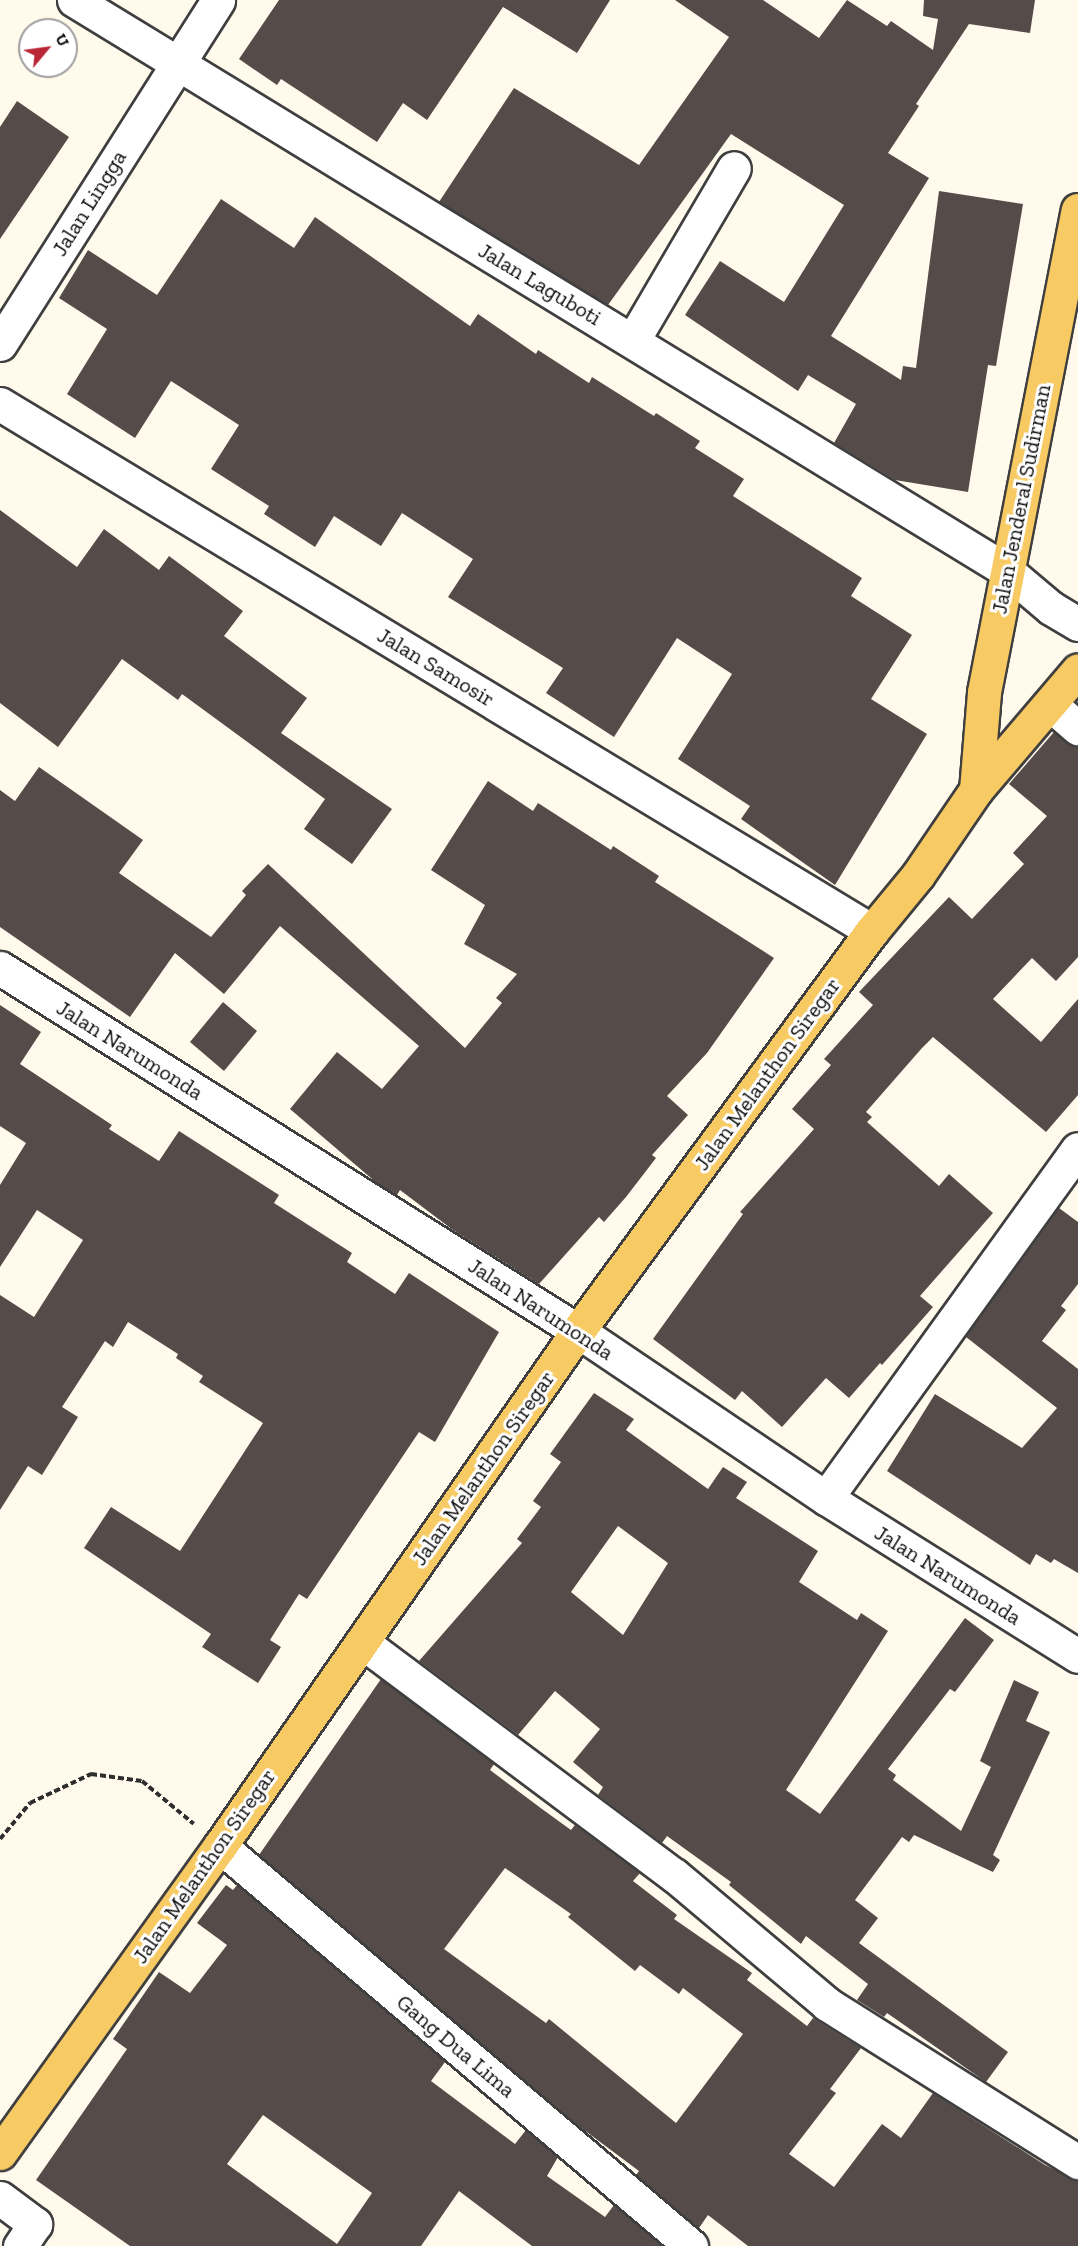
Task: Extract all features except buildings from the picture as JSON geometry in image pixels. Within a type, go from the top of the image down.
[{"type":"main road","name":"Jalan Jenderal Sudirman","points":[[976,790],[984,692],[1078,210]]},
{"type":"main road","name":"Jalan Melanthon Siregar","points":[[0,2153],[220,1846],[578,1331],[872,931],[918,875],[976,790],[1078,670]]},
{"type":"street","name":"Jalan Laguboti","points":[[74,0],[1006,570],[1051,608],[1078,624]]},
{"type":"street","name":"Jalan Lingga","points":[[0,344],[218,0]]},
{"type":"street","points":[[633,340],[734,168]]},
{"type":"street","name":"Jalan Samosir","points":[[0,404],[872,931]]},
{"type":"street","points":[[1050,704],[1078,728]]},
{"type":"street","name":"Jalan Narumonda","points":[[0,969],[578,1331],[826,1498],[1078,1656]]},
{"type":"street","points":[[826,1498],[1078,1149]]},
{"type":"street","points":[[362,1642],[674,1875],[827,2004],[1078,2162]]},
{"type":"street","name":"Gang Dua Lima","points":[[220,1846],[692,2246]]},
{"type":"street","points":[[0,2198],[35,2224],[21,2246]]},
{"type":"path","points":[[0,1839],[30,1803],[91,1774],[142,1781],[220,1846]]}]
